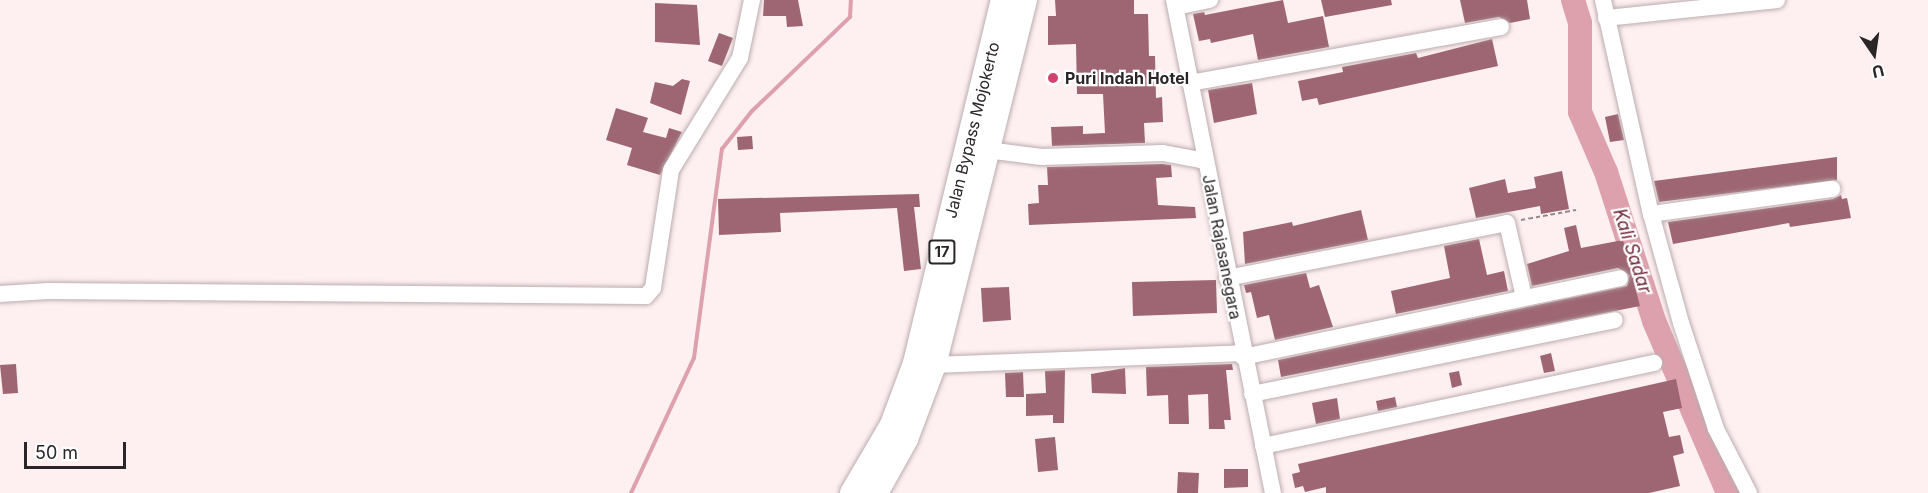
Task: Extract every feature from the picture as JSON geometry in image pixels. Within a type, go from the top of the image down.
[{"type":"highway","name":"Jalan Bypass Mojokerto","points":[[852,493],[892,425],[915,363],[1003,0]]},
{"type":"highway","name":"Jalan Bypass Mojokerto","points":[[876,493],[906,440],[934,364],[1025,0]]},
{"type":"street","points":[[0,294],[48,291],[646,296],[653,288],[671,170],[740,58],[752,0]]},
{"type":"street","points":[[1175,3],[1210,0]]},
{"type":"street","points":[[1603,0],[1651,214],[1697,379],[1716,429],[1749,493]]},
{"type":"street","points":[[1606,18],[1777,0]]},
{"type":"street","name":"Jalan Rajasanegara","points":[[1175,3],[1242,355],[1273,493]]},
{"type":"street","points":[[1190,83],[1501,27]]},
{"type":"street","points":[[987,150],[1050,157],[1163,153],[1206,161]]},
{"type":"street","points":[[1651,214],[1832,189]]},
{"type":"street","points":[[1227,278],[1507,223],[1524,297]]},
{"type":"street","points":[[934,364],[1242,355],[1620,278]]},
{"type":"street","points":[[1252,394],[1615,320]]},
{"type":"street","points":[[1263,446],[1654,363]]},
{"type":"path","points":[[1507,223],[1576,210]]},
{"type":"building","points":[[764,0],[798,0],[803,26],[787,27],[786,16],[763,16]]},
{"type":"building","points":[[1055,0],[1134,0],[1134,14],[1148,14],[1149,56],[1155,56],[1156,98],[1162,97],[1163,122],[1144,123],[1145,143],[1052,146],[1051,127],[1083,126],[1083,134],[1105,133],[1103,94],[1077,94],[1076,44],[1048,45],[1048,16],[1056,16]]},
{"type":"building","points":[[1283,0],[1288,23],[1323,16],[1329,47],[1258,60],[1253,34],[1211,43],[1210,39],[1199,41],[1193,14],[1204,12],[1205,15]]},
{"type":"building","points":[[1321,0],[1391,0],[1392,5],[1325,17]]},
{"type":"building","points":[[1460,0],[1527,0],[1530,19],[1510,23],[1499,17],[1465,23]]},
{"type":"building","points":[[655,3],[697,5],[700,45],[655,42]]},
{"type":"building","points":[[719,33],[733,38],[722,66],[708,61]]},
{"type":"building","points":[[1492,39],[1498,66],[1319,105],[1317,98],[1302,101],[1298,81],[1343,72],[1342,67],[1416,53],[1418,58]]},
{"type":"building","points":[[682,79],[690,81],[681,115],[650,103],[655,82],[673,86]]},
{"type":"building","points":[[1252,83],[1257,114],[1214,123],[1208,90]]},
{"type":"building","points":[[616,108],[648,118],[643,132],[666,138],[669,128],[682,132],[660,175],[627,165],[632,148],[606,140]]},
{"type":"building","points":[[1618,114],[1624,140],[1610,142],[1605,117]]},
{"type":"building","points":[[752,136],[753,149],[738,150],[737,137]]},
{"type":"building","points":[[1837,157],[1837,180],[1659,202],[1654,181]]},
{"type":"building","points":[[1171,165],[1172,177],[1156,178],[1158,205],[1195,207],[1196,218],[1029,225],[1028,204],[1039,203],[1038,185],[1048,185],[1047,167]]},
{"type":"building","points":[[1562,171],[1569,209],[1541,214],[1540,206],[1476,218],[1469,188],[1505,179],[1508,193],[1536,188],[1534,177]]},
{"type":"building","points":[[919,194],[920,207],[914,207],[921,269],[904,271],[897,208],[780,213],[781,232],[719,235],[718,199]]},
{"type":"building","points":[[1841,195],[1842,199],[1847,198],[1851,218],[1790,227],[1789,223],[1673,244],[1668,222],[1833,199]]},
{"type":"building","points":[[1361,210],[1368,240],[1245,264],[1243,232],[1292,222],[1293,226]]},
{"type":"building","points":[[1576,225],[1581,248],[1623,240],[1640,306],[1281,377],[1278,360],[1627,286],[1630,275],[1618,268],[1532,286],[1527,264],[1569,251],[1564,228]]},
{"type":"building","points":[[1479,239],[1487,275],[1504,271],[1508,291],[1396,314],[1391,291],[1450,278],[1444,246]]},
{"type":"building","points":[[1306,273],[1310,288],[1319,285],[1333,327],[1275,340],[1269,315],[1257,318],[1251,292],[1246,293],[1244,285]]},
{"type":"building","points":[[1216,280],[1217,313],[1133,316],[1132,282]]},
{"type":"building","points":[[1009,287],[1011,320],[983,322],[981,288]]},
{"type":"building","points":[[1551,353],[1555,371],[1544,373],[1540,356]]},
{"type":"building","points":[[16,364],[18,393],[3,394],[0,365]]},
{"type":"building","points":[[1232,364],[1233,370],[1226,370],[1231,420],[1224,420],[1225,429],[1209,429],[1208,394],[1188,395],[1189,424],[1169,424],[1168,395],[1147,396],[1146,367]]},
{"type":"building","points":[[1125,368],[1126,394],[1092,393],[1091,374]]},
{"type":"building","points":[[1065,370],[1064,423],[1053,423],[1053,415],[1026,416],[1026,394],[1046,393],[1045,371]]},
{"type":"building","points":[[1459,371],[1462,385],[1452,388],[1449,373]]},
{"type":"building","points":[[1023,372],[1024,397],[1006,397],[1005,373]]},
{"type":"building","points":[[1676,379],[1682,408],[1663,412],[1669,437],[1680,435],[1684,453],[1673,456],[1680,486],[1649,493],[1326,493],[1326,487],[1305,492],[1303,486],[1295,488],[1292,474],[1300,472],[1298,464]]},
{"type":"building","points":[[1395,397],[1397,407],[1378,411],[1376,401]]},
{"type":"building","points":[[1337,398],[1340,419],[1316,424],[1312,403]]},
{"type":"building","points":[[1055,437],[1058,470],[1038,472],[1035,439]]},
{"type":"building","points":[[1224,469],[1248,469],[1248,487],[1224,488]]},
{"type":"building","points":[[1178,472],[1199,473],[1198,493],[1177,493]]},
{"type":"waterway","points":[[631,493],[694,358],[722,149],[752,111],[850,17],[851,0]]},
{"type":"waterway","name":"Kali Sadar","points":[[1573,0],[1580,23],[1580,112],[1606,172],[1654,321],[1728,493]]},
{"type":"place","name":"Puri Indah Hotel","points":[[1053,78]]}]
